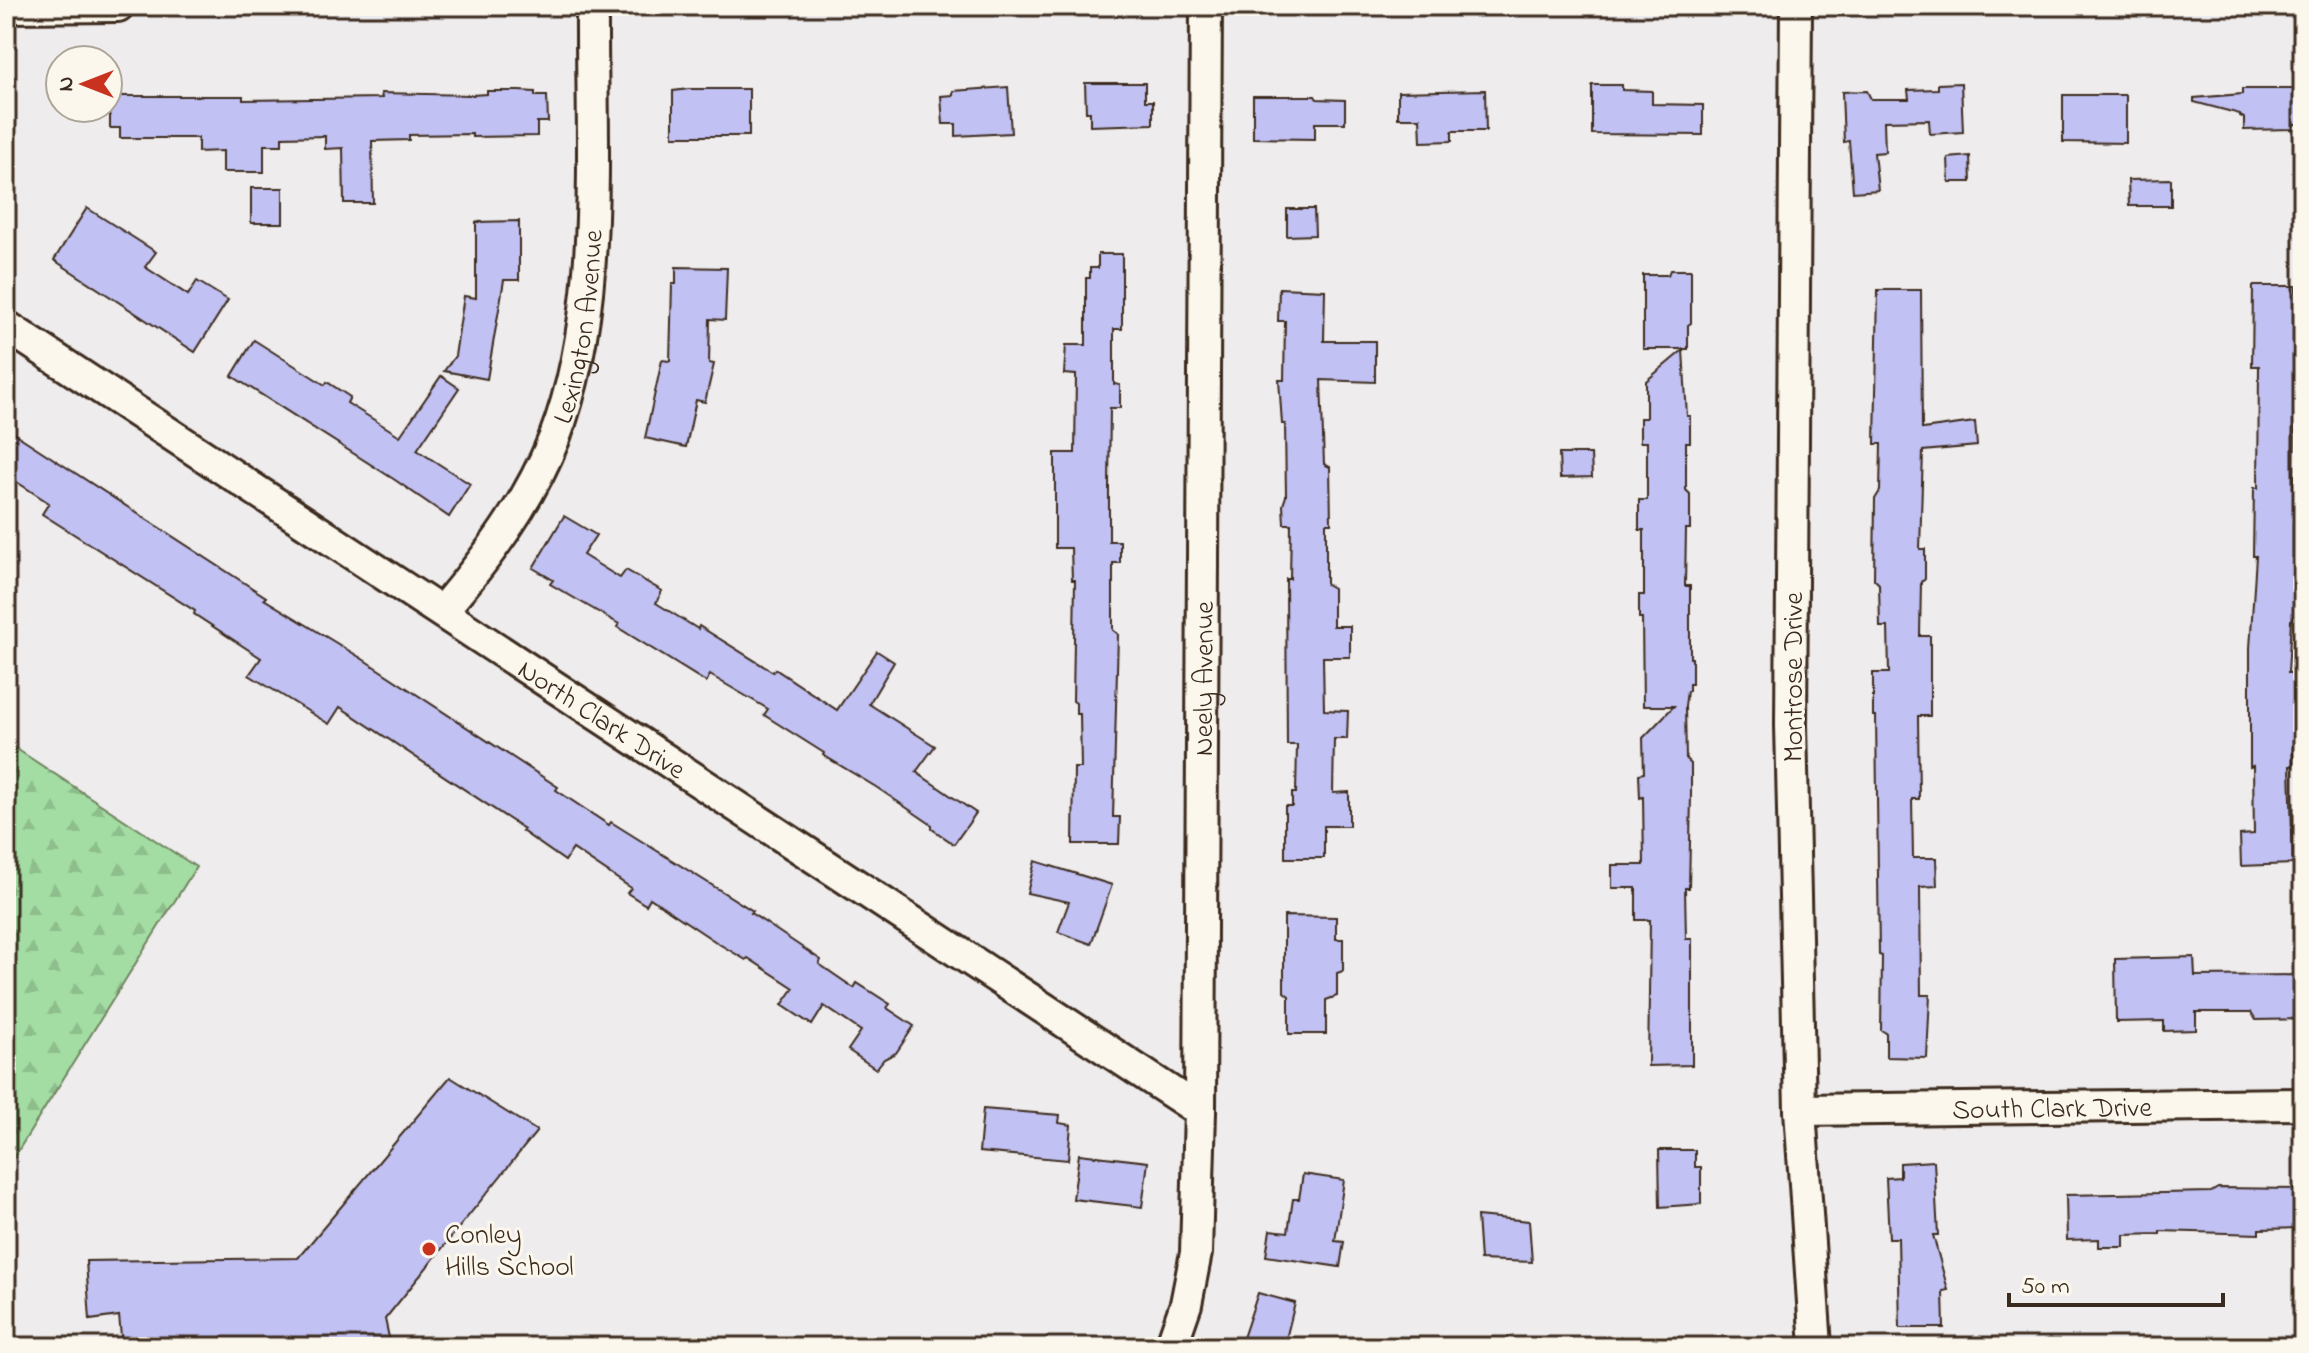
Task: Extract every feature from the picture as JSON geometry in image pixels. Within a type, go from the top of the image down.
[{"type":"street","points":[[6,7],[118,6]]},
{"type":"street","name":"Lexington Avenue","points":[[442,611],[488,556],[522,504],[554,440],[576,372],[591,266],[592,6]]},
{"type":"street","name":"Neely Avenue","points":[[1171,1347],[1186,1304],[1196,1253],[1200,1111],[1206,6]]},
{"type":"street","name":"Montrose Drive","points":[[1796,6],[1791,725],[1800,1110],[1816,1347]]},
{"type":"street","name":"North Clark Drive","points":[[6,326],[1200,1111]]},
{"type":"street","name":"South Clark Drive","points":[[1800,1110],[2303,1104]]},
{"type":"green space","points":[[6,742],[196,867],[6,1170]]},
{"type":"building","points":[[1085,83],[1145,83],[1145,101],[1153,101],[1153,124],[1090,126]]},
{"type":"building","points":[[1961,83],[1963,132],[1930,134],[1929,120],[1884,121],[1885,152],[1874,153],[1878,190],[1853,192],[1849,141],[1844,142],[1842,92],[1867,91],[1871,99],[1909,99],[1908,90],[1938,89],[1938,84]]},
{"type":"building","points":[[1592,85],[1622,85],[1622,90],[1652,91],[1652,104],[1703,105],[1703,135],[1592,134]]},
{"type":"building","points":[[1008,87],[1011,133],[956,136],[956,124],[943,124],[941,96],[953,95],[953,91]]},
{"type":"building","points":[[749,89],[749,136],[673,136],[673,91]]},
{"type":"building","points":[[2242,89],[2303,89],[2303,124],[2294,124],[2293,129],[2244,130],[2244,118],[2240,114],[2194,102],[2194,98],[2242,94]]},
{"type":"building","points":[[1485,90],[1486,131],[1452,131],[1452,141],[1421,142],[1420,118],[1398,118],[1398,92]]},
{"type":"building","points":[[487,91],[519,91],[547,96],[548,122],[537,122],[537,136],[409,135],[409,140],[372,141],[373,203],[344,203],[343,148],[325,149],[325,136],[282,137],[282,145],[264,145],[264,172],[223,172],[223,151],[198,152],[198,138],[120,138],[120,128],[110,128],[110,124],[124,124],[124,96],[243,96],[243,100],[382,98],[381,93],[487,94]]},
{"type":"building","points":[[2063,95],[2126,95],[2126,143],[2063,142]]},
{"type":"building","points":[[1253,96],[1315,96],[1317,99],[1345,100],[1345,123],[1315,123],[1315,139],[1253,138]]},
{"type":"building","points":[[1970,156],[1971,182],[1949,182],[1948,158]]},
{"type":"building","points":[[2171,179],[2171,206],[2129,206],[2128,180]]},
{"type":"building","points":[[251,188],[283,188],[283,223],[251,223]]},
{"type":"building","points":[[87,208],[156,252],[145,267],[188,295],[197,281],[228,300],[195,352],[54,260]]},
{"type":"building","points":[[1287,209],[1314,209],[1315,235],[1287,236]]},
{"type":"building","points":[[519,221],[519,280],[504,280],[487,379],[444,371],[455,356],[464,296],[476,298],[476,222]]},
{"type":"building","points":[[1098,254],[1122,254],[1122,329],[1114,329],[1114,384],[1120,385],[1120,408],[1110,408],[1109,487],[1109,541],[1120,541],[1120,563],[1113,563],[1113,630],[1118,634],[1113,817],[1120,817],[1119,844],[1073,844],[1074,768],[1081,768],[1080,714],[1076,714],[1076,703],[1073,701],[1075,580],[1072,580],[1071,548],[1055,548],[1055,453],[1075,453],[1076,375],[1064,374],[1066,345],[1086,345],[1086,278],[1090,278],[1090,268],[1098,268]]},
{"type":"building","points":[[676,267],[727,268],[725,320],[710,319],[709,363],[714,364],[705,402],[696,400],[686,447],[645,438],[662,360],[670,361],[672,284],[676,284]]},
{"type":"building","points":[[1670,270],[1691,270],[1688,349],[1643,349],[1643,275],[1668,275]]},
{"type":"building","points":[[2253,286],[2296,286],[2295,384],[2300,384],[2300,417],[2295,420],[2297,523],[2293,523],[2293,588],[2296,588],[2288,673],[2294,673],[2293,766],[2290,766],[2293,864],[2241,866],[2240,835],[2254,834],[2253,766],[2250,767],[2250,648],[2256,556],[2253,556],[2254,488],[2258,488],[2259,366],[2252,366]]},
{"type":"building","points":[[1279,288],[1325,290],[1324,341],[1375,341],[1375,382],[1321,380],[1324,464],[1330,467],[1331,523],[1326,523],[1326,584],[1333,588],[1333,626],[1350,626],[1350,657],[1323,657],[1324,710],[1348,711],[1347,739],[1334,739],[1333,793],[1349,792],[1349,826],[1324,826],[1324,858],[1285,858],[1285,806],[1292,806],[1292,793],[1296,793],[1297,745],[1287,745],[1286,579],[1290,579],[1291,524],[1284,524],[1283,505],[1286,496],[1285,424],[1282,424],[1279,380],[1284,380],[1285,321],[1278,321]]},
{"type":"building","points":[[1878,290],[1921,290],[1922,429],[1975,422],[1977,446],[1923,451],[1920,549],[1925,549],[1925,578],[1921,582],[1920,636],[1930,636],[1930,716],[1918,716],[1919,799],[1912,799],[1913,858],[1936,858],[1937,886],[1920,887],[1921,995],[1930,995],[1927,1058],[1886,1057],[1886,1033],[1881,1030],[1882,956],[1879,955],[1873,673],[1889,673],[1888,627],[1880,627],[1879,584],[1874,579],[1875,499],[1880,491],[1881,444],[1875,444]]},
{"type":"building","points":[[254,340],[325,385],[327,382],[350,397],[347,403],[400,436],[441,376],[459,388],[417,450],[470,484],[449,517],[232,376]]},
{"type":"building","points":[[1683,350],[1687,416],[1690,416],[1690,442],[1686,442],[1686,490],[1690,494],[1690,529],[1686,529],[1685,586],[1690,586],[1692,684],[1689,684],[1685,706],[1686,759],[1691,764],[1691,796],[1689,888],[1685,888],[1686,939],[1692,939],[1692,1065],[1648,1066],[1650,920],[1636,920],[1636,888],[1612,888],[1612,865],[1644,865],[1643,797],[1640,798],[1639,774],[1644,773],[1643,738],[1674,706],[1643,706],[1639,595],[1644,595],[1644,530],[1639,530],[1639,500],[1647,500],[1647,442],[1640,442],[1640,418],[1646,418],[1646,381]]},
{"type":"building","points":[[6,428],[266,597],[264,599],[361,658],[558,787],[556,790],[609,825],[611,822],[753,911],[751,913],[821,960],[819,964],[854,988],[857,983],[890,1004],[887,1008],[914,1026],[896,1053],[884,1059],[876,1069],[848,1050],[861,1031],[824,1006],[812,1025],[782,1005],[794,988],[748,958],[746,960],[719,944],[650,898],[646,905],[627,893],[631,888],[573,849],[565,861],[522,831],[524,829],[340,707],[329,724],[249,675],[261,658],[194,614],[195,611],[42,514],[49,503],[6,475]]},
{"type":"building","points":[[1559,454],[1591,454],[1592,477],[1560,478]]},
{"type":"building","points":[[564,516],[596,535],[583,555],[620,578],[626,570],[662,591],[656,603],[773,672],[775,669],[837,710],[877,651],[894,662],[869,704],[935,746],[916,772],[976,813],[954,844],[932,829],[932,825],[764,715],[768,709],[710,675],[706,682],[617,627],[619,624],[550,584],[553,580],[533,568]]},
{"type":"building","points":[[1035,861],[1112,885],[1091,944],[1058,932],[1069,902],[1027,893]]},
{"type":"building","points":[[1284,916],[1336,917],[1336,939],[1343,939],[1343,971],[1337,973],[1337,996],[1326,1000],[1326,1034],[1289,1034],[1289,996],[1284,992]]},
{"type":"building","points":[[2194,957],[2195,976],[2303,975],[2303,1019],[2256,1020],[2251,1012],[2196,1012],[2196,1030],[2164,1031],[2164,1021],[2116,1022],[2115,959]]},
{"type":"building","points":[[450,1077],[537,1131],[385,1319],[391,1347],[122,1347],[119,1316],[90,1320],[86,1261],[298,1258]]},
{"type":"building","points":[[983,1109],[1060,1115],[1059,1123],[1071,1125],[1068,1160],[979,1152]]},
{"type":"building","points":[[1659,1150],[1695,1150],[1695,1167],[1701,1167],[1701,1204],[1660,1207]]},
{"type":"building","points":[[1079,1154],[1148,1162],[1142,1207],[1073,1199]]},
{"type":"building","points":[[1934,1161],[1938,1235],[1933,1235],[1948,1290],[1943,1291],[1944,1328],[1900,1328],[1898,1238],[1889,1238],[1886,1178],[1900,1177],[1900,1163]]},
{"type":"building","points":[[1303,1174],[1344,1180],[1335,1241],[1344,1242],[1340,1267],[1266,1256],[1270,1230],[1288,1232],[1293,1199],[1299,1199]]},
{"type":"building","points":[[2218,1188],[2303,1189],[2303,1228],[2259,1229],[2259,1234],[2160,1231],[2160,1234],[2124,1235],[2124,1247],[2099,1247],[2099,1239],[2067,1240],[2066,1195],[2211,1192]]},
{"type":"building","points":[[1477,1216],[1529,1221],[1532,1262],[1480,1260]]},
{"type":"building","points":[[1258,1293],[1295,1303],[1284,1347],[1240,1347]]},
{"type":"place","name":"Conley Hills School","points":[[429,1249]]}]
